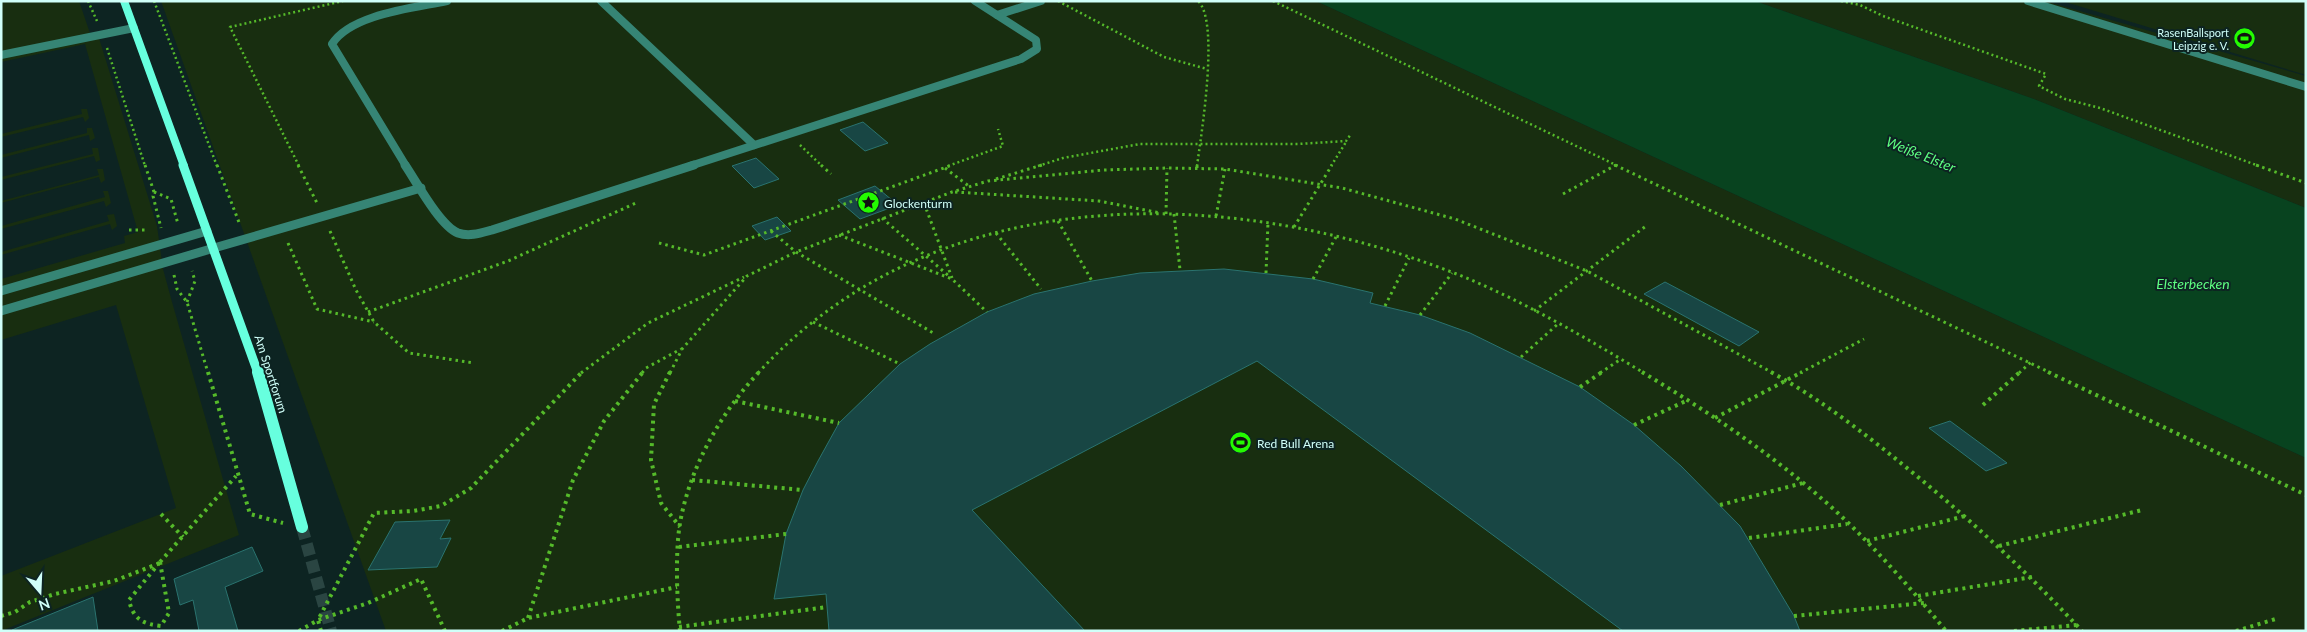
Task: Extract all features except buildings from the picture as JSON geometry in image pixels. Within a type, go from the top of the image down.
[{"type":"main road","name":"Am Sportforum","points":[[124,1],[260,378],[302,528]]},
{"type":"street","points":[[447,1],[357,24],[336,36],[332,44],[421,188],[449,229],[454,232],[472,234],[504,226],[754,146],[1021,60],[1034,53],[1038,46],[1036,40],[975,1]]},
{"type":"street","points":[[601,1],[754,146]]},
{"type":"street","points":[[997,15],[1041,1]]},
{"type":"street","points":[[2028,1],[2306,87]]},
{"type":"street","points":[[1,55],[134,28]]},
{"type":"street","points":[[1,311],[421,188]]},
{"type":"street","points":[[1,291],[207,231]]},
{"type":"path","points":[[88,1],[102,35],[154,192]]},
{"type":"path","points":[[154,1],[246,239]]},
{"type":"path","points":[[319,207],[230,28],[343,1]]},
{"type":"path","points":[[1058,1],[1164,58],[1207,69]]},
{"type":"path","points":[[1197,168],[1201,142],[1208,36],[1204,7],[1198,1]]},
{"type":"path","points":[[1273,1],[2306,495]]},
{"type":"path","points":[[1841,1],[1860,5],[1883,16],[2046,74],[2039,86],[2065,99],[2100,108],[2306,183]]},
{"type":"path","points":[[659,244],[704,255],[1002,146],[998,129]]},
{"type":"path","points":[[1294,227],[1351,134]]},
{"type":"path","points":[[794,139],[831,174]]},
{"type":"path","points":[[321,631],[318,620],[374,513],[413,511],[441,506],[471,488],[578,375],[648,323],[796,252],[952,192],[1063,158],[1140,144],[1201,142],[1298,144],[1346,142]]},
{"type":"path","points":[[1563,194],[1616,165]]},
{"type":"path","points":[[945,167],[970,187]]},
{"type":"path","points":[[1167,168],[1167,214]]},
{"type":"path","points":[[988,181],[1104,170],[1197,168],[1320,184],[1342,188],[1455,219],[1587,271],[1786,380],[1863,432],[1966,516],[2032,577],[2082,631]]},
{"type":"path","points":[[1216,216],[1224,170]]},
{"type":"path","points":[[952,192],[1099,201],[1167,214]]},
{"type":"path","points":[[368,312],[508,261],[644,199]]},
{"type":"path","points":[[924,203],[952,279]]},
{"type":"path","points":[[1174,214],[1180,270]]},
{"type":"path","points":[[827,607],[680,629],[676,587],[680,526],[692,480],[709,439],[752,376],[778,350],[858,288],[901,267],[953,246],[996,233],[1058,220],[1174,214],[1216,216],[1268,222],[1336,237],[1409,258],[1481,284],[1558,323],[1688,400],[1803,483],[1867,541],[1918,596],[1946,631]]},
{"type":"path","points":[[882,218],[988,312]]},
{"type":"path","points":[[1058,220],[1092,281]]},
{"type":"path","points":[[1266,273],[1268,222]]},
{"type":"path","points":[[327,224],[356,290],[374,322],[409,353],[474,363]]},
{"type":"path","points":[[1534,311],[1646,226]]},
{"type":"path","points":[[282,228],[317,309],[374,322]]},
{"type":"path","points":[[771,231],[796,252],[935,334]]},
{"type":"path","points":[[996,233],[1041,289]]},
{"type":"path","points":[[838,235],[952,279]]},
{"type":"path","points":[[1314,278],[1336,237]]},
{"type":"path","points":[[1385,306],[1409,258]]},
{"type":"path","points":[[1420,315],[1452,273]]},
{"type":"path","points":[[680,526],[661,503],[651,460],[654,404],[682,349],[747,276]]},
{"type":"path","points":[[187,302],[250,514],[302,528]]},
{"type":"path","points":[[813,322],[900,364]]},
{"type":"path","points":[[1521,356],[1558,323]]},
{"type":"path","points":[[1714,418],[1864,339]]},
{"type":"path","points":[[528,618],[573,480],[604,421],[646,368],[682,349]]},
{"type":"path","points":[[1580,387],[1621,359]]},
{"type":"path","points":[[1982,406],[2031,362]]},
{"type":"path","points":[[1634,426],[1688,400]]},
{"type":"path","points":[[735,401],[839,423]]},
{"type":"path","points":[[160,562],[169,613],[161,626],[144,624],[131,613],[129,600],[160,562],[237,475]]},
{"type":"path","points":[[692,480],[802,490]]},
{"type":"path","points":[[1720,506],[1803,483]]},
{"type":"path","points":[[1999,546],[2142,510]]},
{"type":"path","points":[[161,514],[183,537]]},
{"type":"path","points":[[1867,541],[1966,516]]},
{"type":"path","points":[[1748,538],[1847,524]]},
{"type":"path","points":[[680,547],[786,534]]},
{"type":"path","points":[[1,616],[15,612],[30,602],[55,594],[114,581],[160,562]]},
{"type":"path","points":[[1918,596],[2032,577]]},
{"type":"path","points":[[299,631],[318,620],[368,603],[421,579],[444,631]]},
{"type":"path","points":[[502,631],[528,618],[676,587]]},
{"type":"path","points":[[1794,616],[1924,603]]},
{"type":"path","points":[[2236,631],[2279,618]]},
{"type":"path","points":[[2014,631],[2078,625]]},
{"type":"shaded area","points":[[1,1],[79,1],[92,39],[99,38],[157,226],[163,269],[239,535],[1,631],[1,576],[176,508],[116,305],[1,340],[1,279],[125,243],[124,236],[138,232],[85,44],[1,62]]},
{"type":"shaded area","points":[[161,1],[1316,1],[2306,458],[2306,631],[386,631]]},
{"type":"shaded area","points":[[1755,1],[2045,1],[2306,76],[2306,208],[2034,99]]},
{"type":"shaded area","name":"RasenBallsport Leipzig e. V.","points":[[2062,1],[2306,1],[2306,75]]},
{"type":"shaded area","points":[[81,109],[87,109],[89,118],[85,122],[83,117],[1,137],[1,134],[82,114]]},
{"type":"shaded area","points":[[87,128],[92,128],[95,138],[90,141],[89,135],[1,158],[1,155],[87,133]]},
{"type":"shaded area","points":[[92,148],[98,148],[100,160],[96,162],[94,156],[1,180],[1,177],[93,154]]},
{"type":"shaded area","points":[[97,169],[103,169],[105,180],[101,183],[99,177],[1,203],[1,201],[99,175]]},
{"type":"shaded area","points":[[103,191],[108,191],[111,203],[106,207],[104,201],[1,229],[1,226],[105,197]]},
{"type":"shaded area","points":[[114,214],[117,226],[112,230],[110,224],[1,255],[1,252],[109,221],[107,215]]},
{"type":"water","name":"Elsterbecken","points":[[1316,1],[1755,1],[2034,99],[2306,208],[2306,458]]},
{"type":"tunnel","points":[[302,527],[331,631]]},
{"type":"place","name":"RasenBallsport Leipzig e. V.","points":[[2245,38]]},
{"type":"place","name":"Glockenturm","points":[[868,203]]},
{"type":"place","name":"Red Bull Arena","points":[[1241,443]]},
{"type":"water label","name":"Weiße Elster","points":[[1921,154]]}]
